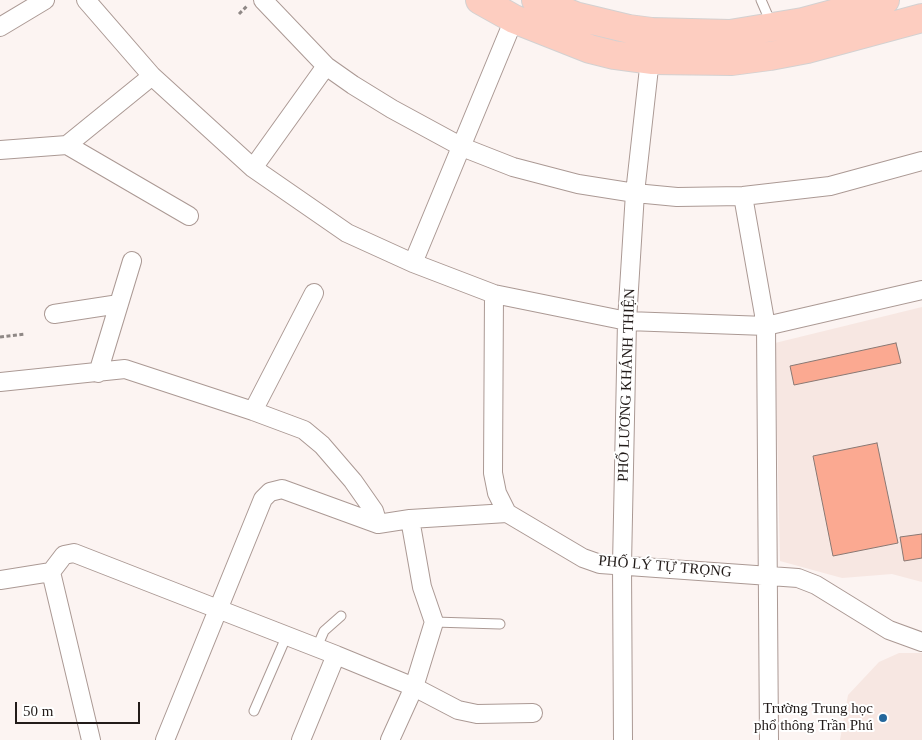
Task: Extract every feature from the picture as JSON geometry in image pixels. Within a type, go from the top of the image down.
[{"type":"main road","points":[[480,0],[514,19],[590,48],[614,55],[651,60],[732,61],[770,56],[808,49],[922,18]]},
{"type":"main road","points":[[536,0],[575,16],[602,24],[652,32],[730,34],[803,22],[836,7],[885,0]]},
{"type":"street","points":[[0,27],[45,0]]},
{"type":"street","points":[[86,0],[152,76],[253,168],[347,233],[413,263],[494,294],[627,320],[766,326],[922,290]]},
{"type":"street","points":[[263,0],[326,66],[392,109],[462,147],[514,167],[578,184],[635,193],[677,197],[743,196],[830,186],[922,161]]},
{"type":"street","points":[[413,263],[514,19]]},
{"type":"street","name":"PHỐ LƯƠNG KHÁNH THIỆN","points":[[624,740],[622,565],[627,320],[635,193],[651,60],[652,32]]},
{"type":"street","points":[[253,168],[326,66]]},
{"type":"street","points":[[67,145],[152,76]]},
{"type":"street","points":[[0,150],[67,145],[189,216]]},
{"type":"street","points":[[743,196],[766,326],[769,740]]},
{"type":"street","points":[[98,373],[132,261]]},
{"type":"street","points":[[253,411],[314,293]]},
{"type":"street","points":[[165,740],[263,499],[270,492],[282,489],[378,524],[410,519],[507,513],[497,493],[492,474],[494,294]]},
{"type":"street","points":[[54,314],[119,304]]},
{"type":"street","points":[[0,378],[98,373],[125,369],[253,411],[304,430],[322,445],[354,481],[374,511],[378,524]]},
{"type":"street","name":"PHỐ LÝ TỰ TRỌNG","points":[[507,513],[583,558],[600,564],[798,578],[816,585],[889,630],[922,642]]},
{"type":"street","points":[[390,740],[414,687],[434,622],[422,587],[410,519]]},
{"type":"street","points":[[0,580],[51,572],[64,555],[74,553],[317,647],[414,687],[458,710],[476,714],[533,713]]},
{"type":"street","points":[[51,572],[91,740]]},
{"type":"street","points":[[301,740],[336,655]]},
{"type":"lane","points":[[762,0],[773,28]]},
{"type":"lane","points":[[317,647],[324,632],[341,616]]},
{"type":"lane","points":[[434,622],[500,624]]},
{"type":"lane","points":[[254,711],[287,635]]},
{"type":"path","points":[[0,337],[25,334]]},
{"type":"shaded area","points":[[922,307],[922,582],[892,574],[842,578],[780,561],[775,343]]},
{"type":"shaded area","name":"Trường Trung học phổ thông Trần Phú","points":[[899,653],[922,653],[922,740],[840,740],[848,695],[879,662]]},
{"type":"building","points":[[896,343],[901,363],[794,385],[790,366]]},
{"type":"building","points":[[877,443],[898,543],[833,556],[813,456]]},
{"type":"building","points":[[922,534],[922,558],[904,561],[900,537]]},
{"type":"place","name":"Trường Trung học phổ thông Trần Phú","points":[[883,718]]}]
